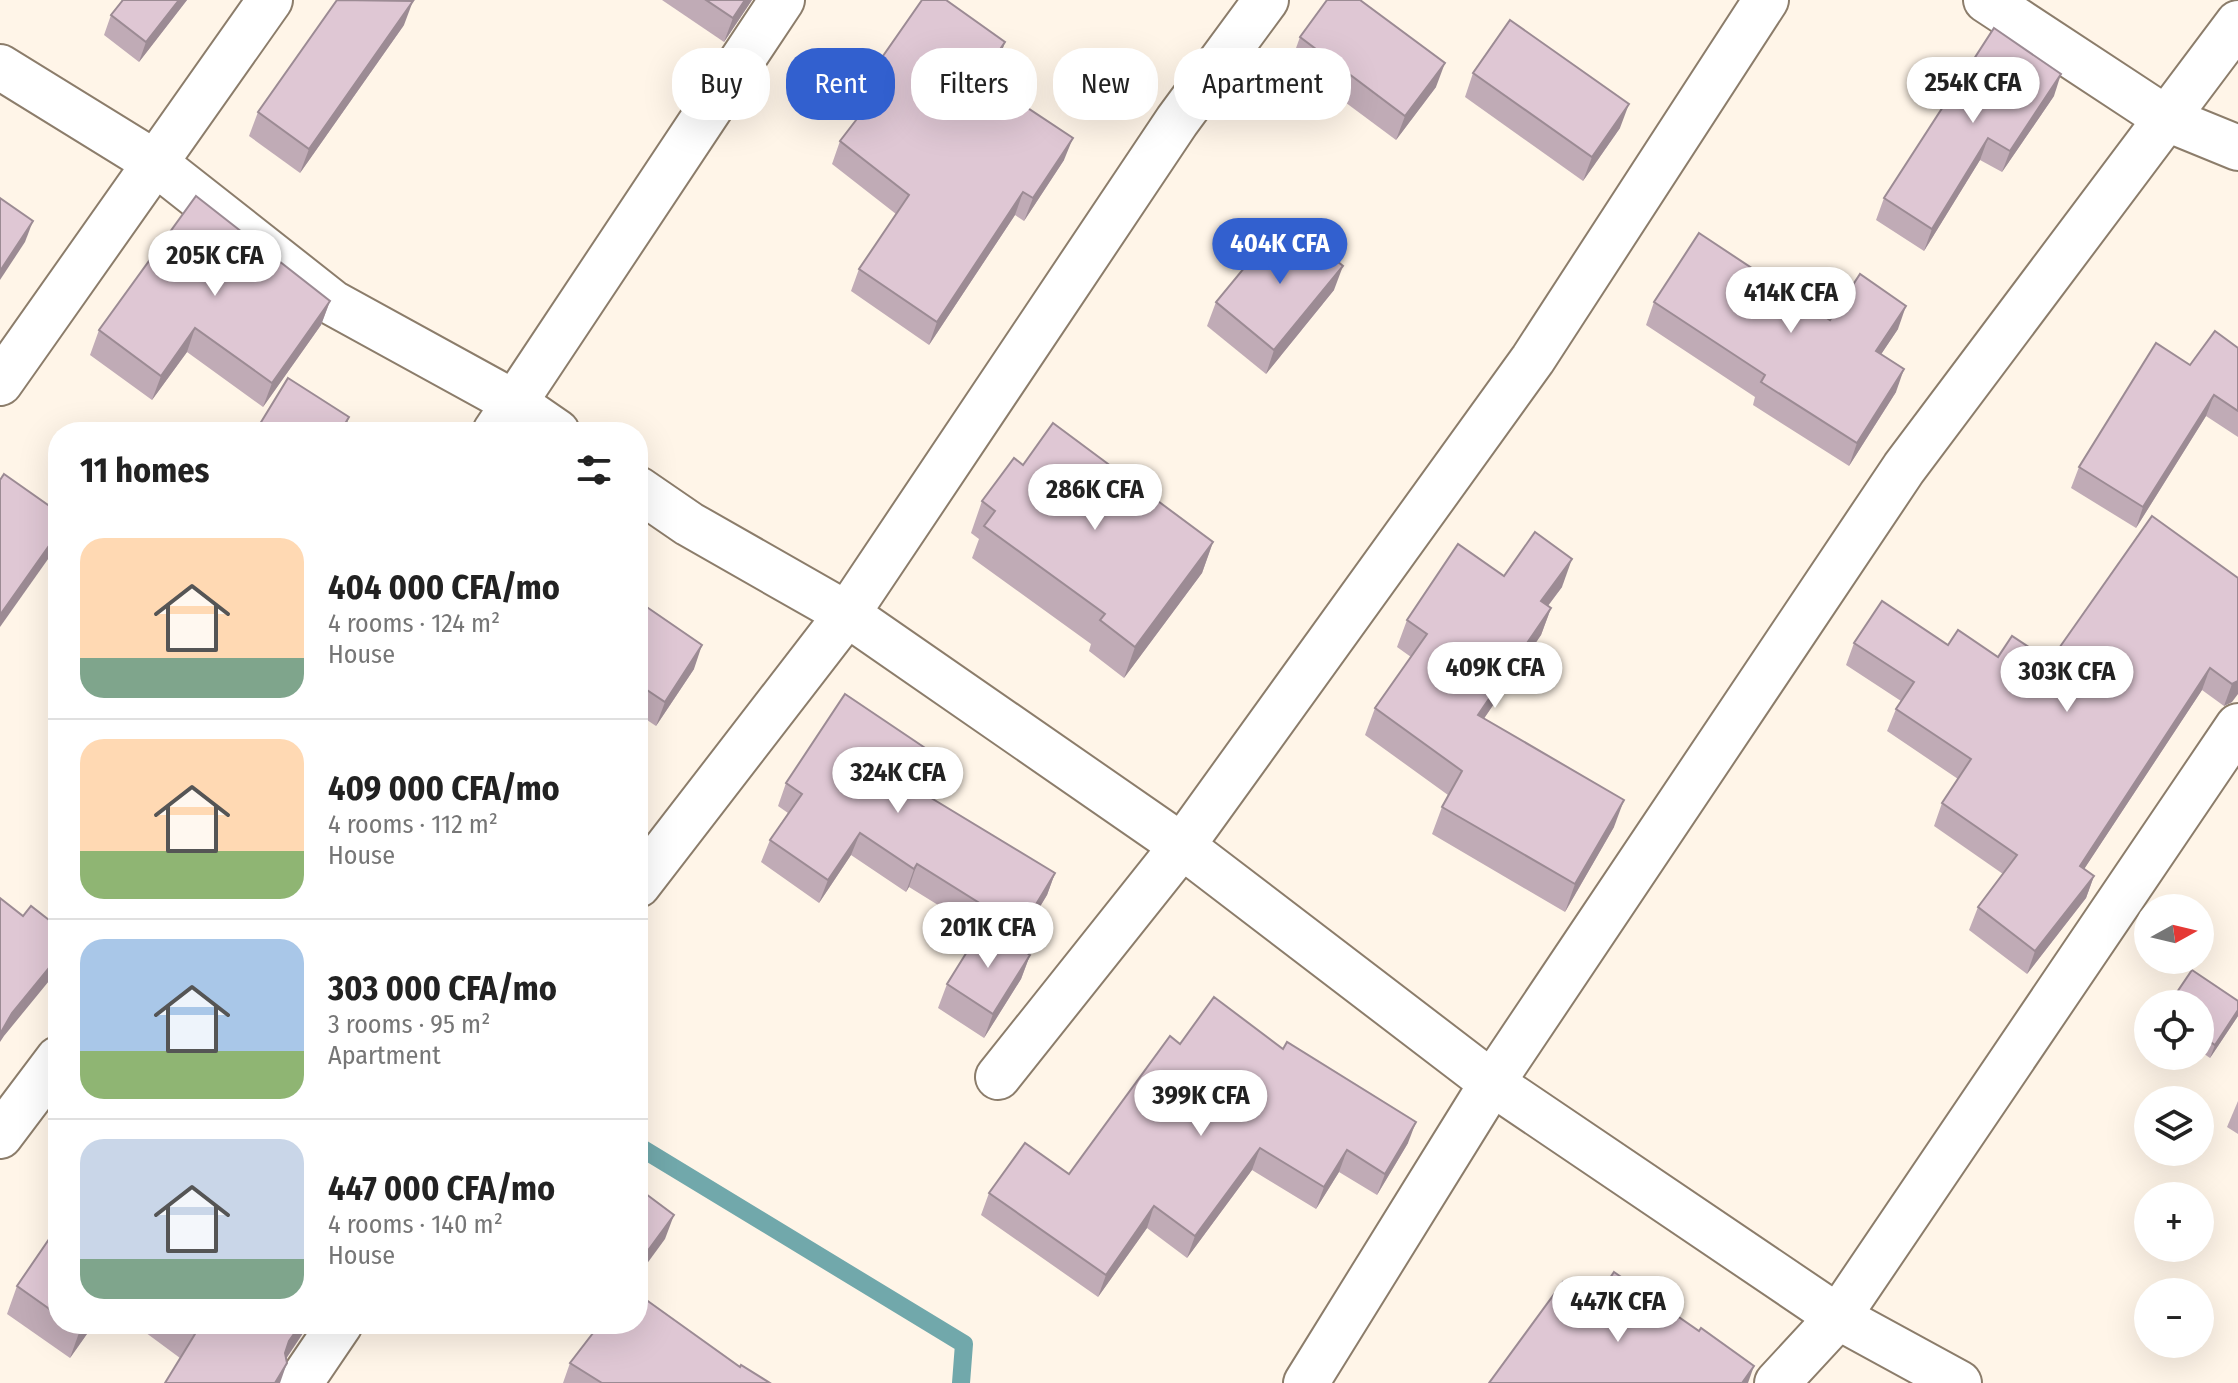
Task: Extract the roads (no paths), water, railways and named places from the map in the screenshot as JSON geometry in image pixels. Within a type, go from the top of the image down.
[{"type":"street","points":[[0,383],[270,0]]},
{"type":"street","points":[[0,67],[154,162],[333,303],[505,417],[782,0]]},
{"type":"street","points":[[648,872],[847,614],[1177,121],[1266,0]]},
{"type":"street","points":[[998,1077],[1182,846],[1533,359],[1766,0]]},
{"type":"street","points":[[1986,0],[2167,119],[2238,148]]},
{"type":"street","points":[[1306,1383],[1492,1083],[1904,468],[2238,23]]},
{"type":"street","points":[[648,496],[689,524],[847,614],[1182,846],[1492,1083],[1838,1317],[1959,1383]]},
{"type":"street","points":[[1777,1383],[1838,1317],[2238,726]]},
{"type":"street","points":[[0,1136],[48,1072]]},
{"type":"street","points":[[300,1383],[333,1334]]},
{"type":"waterway","points":[[648,1152],[964,1344],[961,1383]]}]
